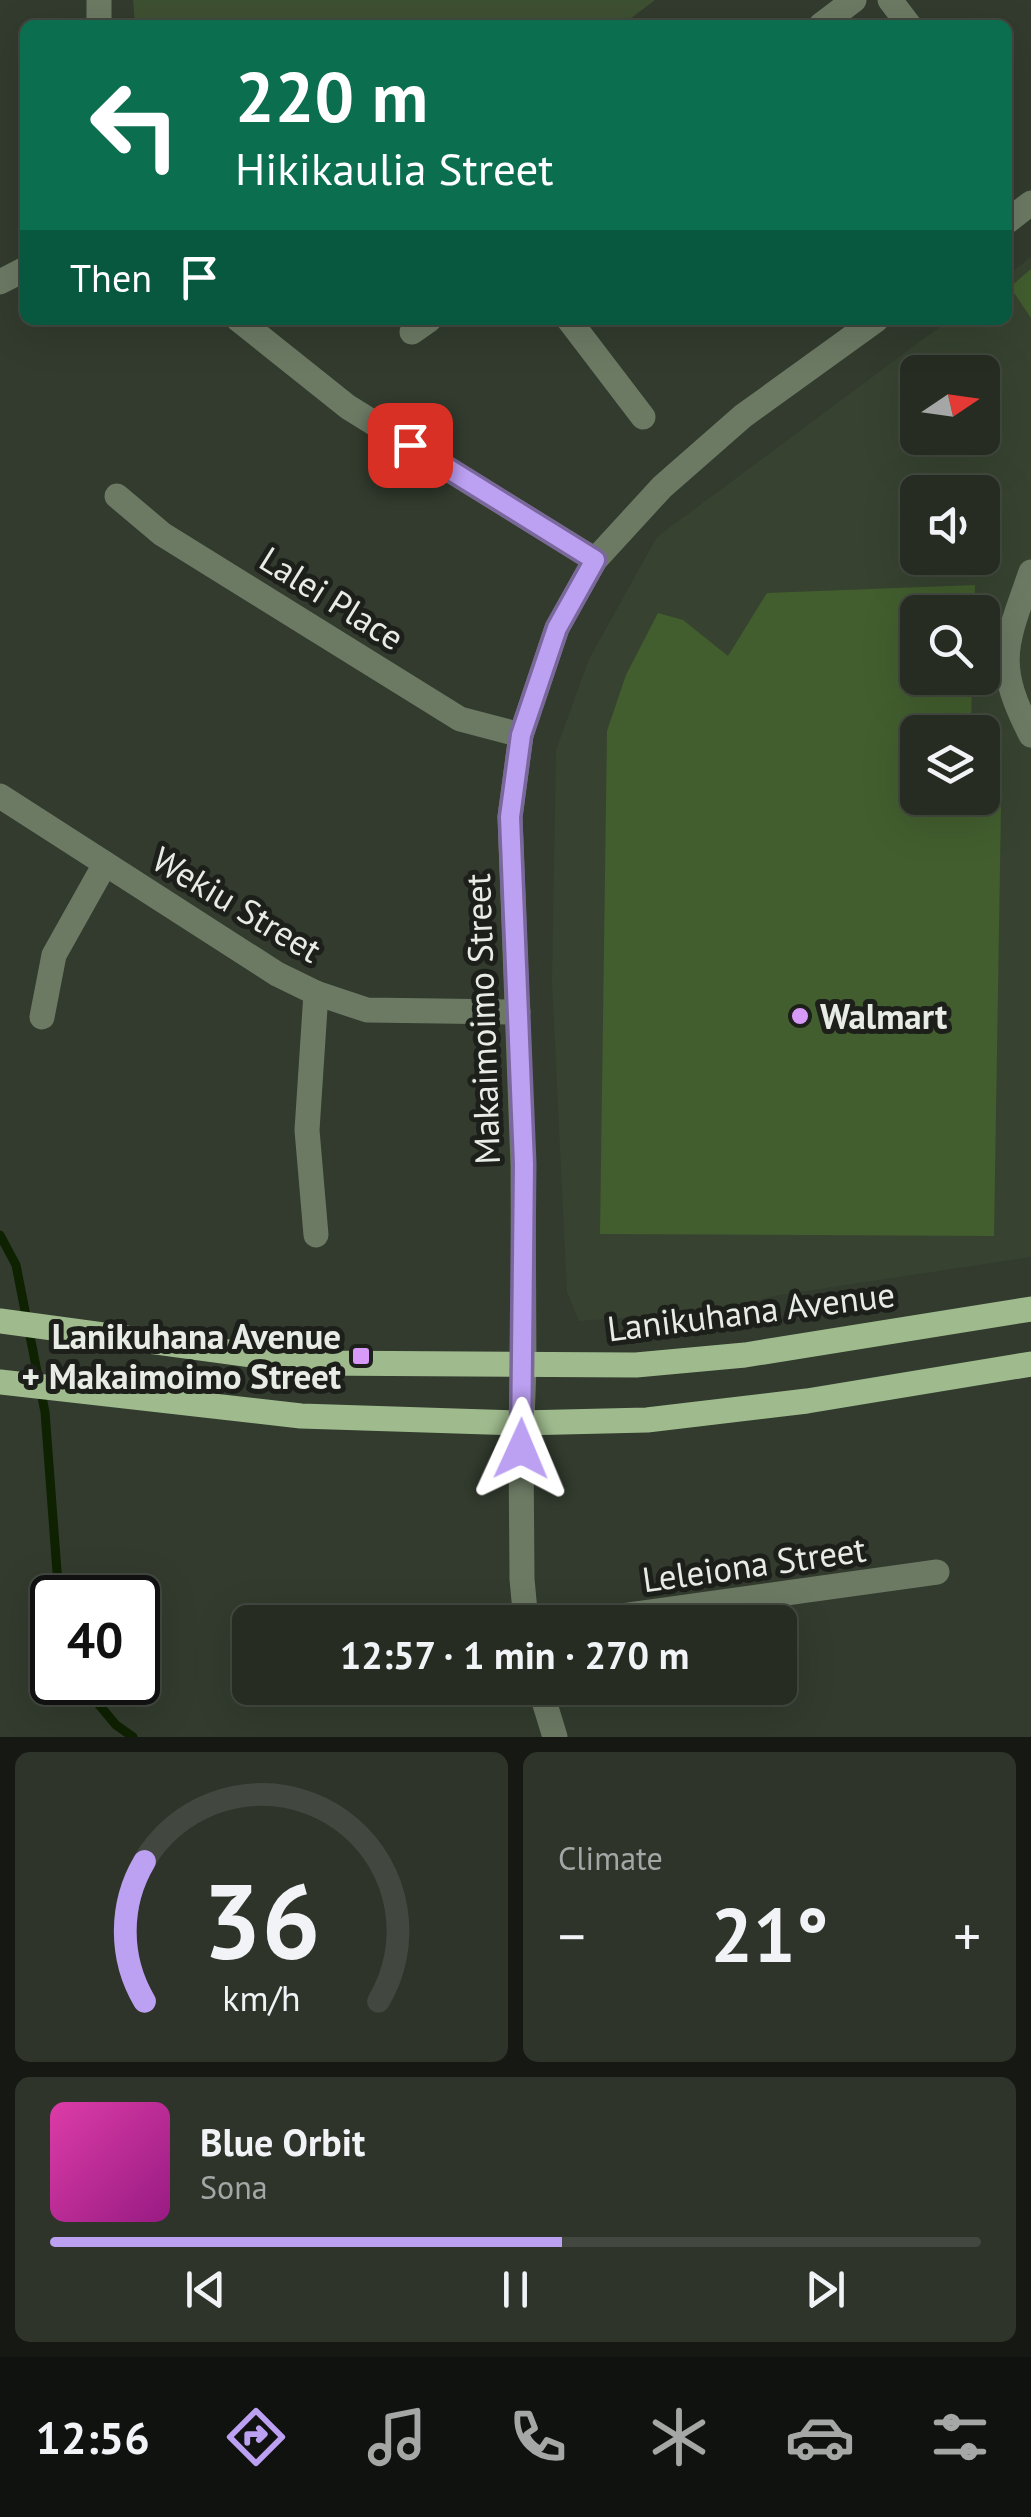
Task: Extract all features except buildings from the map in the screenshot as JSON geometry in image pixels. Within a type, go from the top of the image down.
[{"type":"main road","name":"Lanikuhana Avenue","points":[[0,1322],[311,1363],[636,1365],[745,1355],[1031,1308]]},
{"type":"main road","points":[[0,1382],[301,1416],[521,1424],[665,1418],[808,1401],[1031,1364]]},
{"type":"street","points":[[828,20],[854,0]]},
{"type":"street","points":[[890,0],[905,20]]},
{"type":"street","points":[[245,325],[348,406],[595,560]]},
{"type":"street","points":[[574,325],[643,417]]},
{"type":"street","name":"Makaimoimo Street","points":[[524,1605],[521,1424],[524,1164],[510,817],[521,735],[557,628],[595,560],[662,486],[743,416],[860,325]]},
{"type":"street","name":"Lalei Place","points":[[118,496],[162,534],[460,719],[521,735]]},
{"type":"street","points":[[1031,572],[1008,636],[1006,678],[1031,736]]},
{"type":"street","name":"Wekiu Street","points":[[0,796],[277,974],[316,993],[367,1010],[518,1012]]},
{"type":"street","points":[[42,1018],[54,955],[105,864]]},
{"type":"street","points":[[316,993],[307,1130],[316,1235]]},
{"type":"street","name":"Leleiona Street","points":[[701,1605],[937,1572]]},
{"type":"street","points":[[545,1705],[554,1737]]},
{"type":"shaded area","points":[[133,0],[655,0],[629,20],[135,20]]},
{"type":"shaded area","name":"Walmart","points":[[1031,257],[1031,1257],[779,1295],[713,1311],[579,1321],[567,1292],[552,982],[556,750],[589,659],[657,537],[900,356],[900,455],[1000,455],[1000,355],[902,355],[942,325],[1012,325],[1012,272]]},
{"type":"waterway","points":[[0,1235],[16,1265],[45,1412],[57,1575]]},
{"type":"waterway","points":[[99,1705],[133,1737]]},
{"type":"place","name":"Walmart","points":[[800,1016]]},
{"type":"place","name":"Lanikuhana Avenue + Makaimoimo Street","points":[[361,1356]]},
{"type":"route","points":[[410,445],[595,560],[557,628],[521,735],[510,817],[524,1164],[521,1449]]}]
